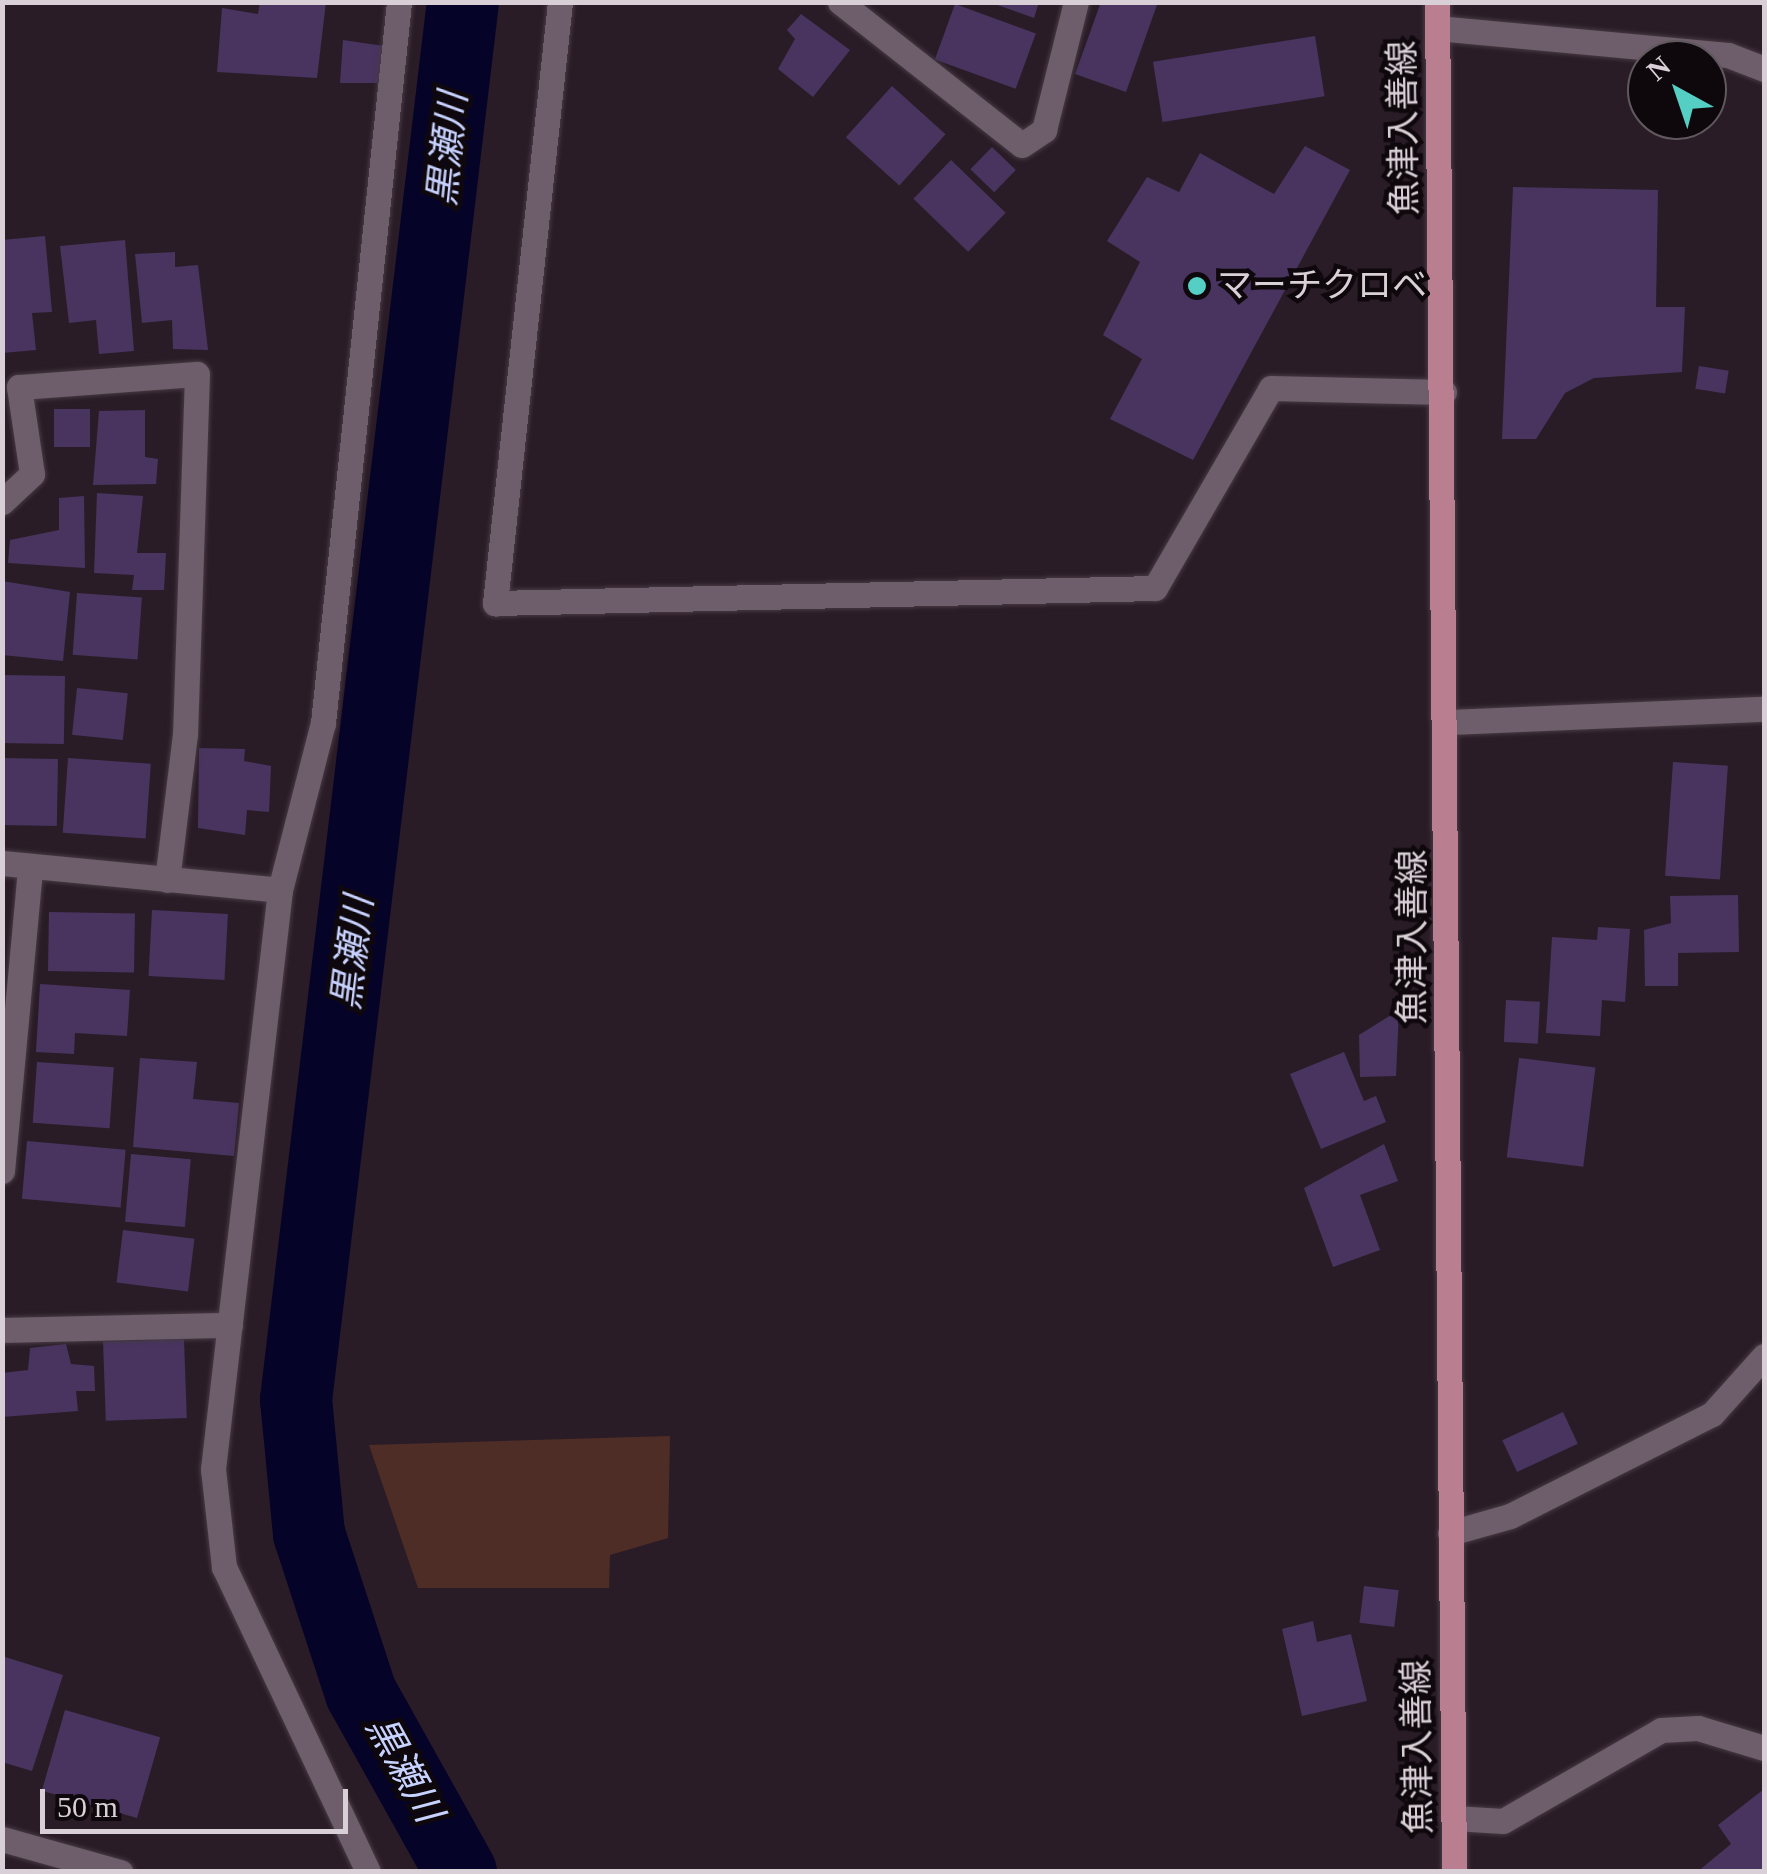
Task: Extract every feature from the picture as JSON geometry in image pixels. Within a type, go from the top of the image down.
[{"type":"main road","name":"魚津入善線","points":[[1437,15],[1450,722],[1454,1872]]},
{"type":"street","points":[[368,1872],[224,1567],[213,1469],[280,890],[322,723],[399,2]]},
{"type":"street","points":[[560,2],[495,603],[1155,588],[1271,388],[1444,392]]},
{"type":"street","points":[[840,2],[1022,145],[1044,130],[1076,2]]},
{"type":"street","points":[[1437,15],[1728,55],[1764,69]]},
{"type":"street","points":[[2,502],[32,474],[20,387],[197,374],[185,734],[167,880]]},
{"type":"street","points":[[1450,722],[1764,710]]},
{"type":"street","points":[[2,863],[280,890]]},
{"type":"street","points":[[2,1171],[30,868]]},
{"type":"street","points":[[2,1330],[230,1326]]},
{"type":"street","points":[[1450,1533],[1510,1516],[1712,1414],[1764,1356]]},
{"type":"street","points":[[1454,1818],[1503,1821],[1661,1730],[1698,1728],[1764,1748]]},
{"type":"street","points":[[2,1839],[120,1872]]},
{"type":"shaded area","points":[[670,1436],[668,1538],[610,1555],[609,1588],[418,1588],[369,1445]]},
{"type":"building","points":[[260,2],[326,2],[317,78],[217,72],[222,8],[258,14]]},
{"type":"building","points":[[989,2],[1039,2],[1034,18]]},
{"type":"building","points":[[1101,2],[1158,2],[1126,92],[1075,74]]},
{"type":"building","points":[[955,4],[1036,33],[1016,89],[935,59]]},
{"type":"building","points":[[801,14],[850,50],[813,97],[778,69],[795,39],[787,30]]},
{"type":"building","points":[[1315,36],[1325,96],[1163,122],[1153,62]]},
{"type":"building","points":[[343,40],[384,46],[382,83],[340,83]]},
{"type":"building","points":[[892,86],[946,134],[899,185],[846,137]]},
{"type":"building","points":[[1305,146],[1350,170],[1193,460],[1110,419],[1142,359],[1103,335],[1140,262],[1107,241],[1147,177],[1179,192],[1200,153],[1274,194]]},
{"type":"building","points":[[992,147],[1016,170],[994,192],[970,169]]},
{"type":"building","points":[[951,160],[1006,213],[968,252],[913,199]]},
{"type":"building","points":[[1513,187],[1658,190],[1656,307],[1685,307],[1682,372],[1594,378],[1565,393],[1536,439],[1502,439]]},
{"type":"building","points":[[45,236],[52,312],[32,313],[36,350],[2,353],[2,240]]},
{"type":"building","points":[[125,240],[134,351],[99,354],[96,320],[69,323],[60,246]]},
{"type":"building","points":[[175,252],[175,267],[198,265],[208,350],[173,349],[172,320],[142,323],[135,254]]},
{"type":"building","points":[[1699,366],[1729,371],[1725,393],[1695,389]]},
{"type":"building","points":[[54,409],[90,409],[90,447],[54,447]]},
{"type":"building","points":[[145,410],[145,457],[158,459],[156,484],[93,485],[99,411]]},
{"type":"building","points":[[97,493],[143,496],[137,553],[166,553],[164,590],[132,590],[134,575],[94,573]]},
{"type":"building","points":[[84,496],[85,568],[8,563],[10,540],[59,530],[59,498]]},
{"type":"building","points":[[2,581],[70,592],[63,661],[2,655]]},
{"type":"building","points":[[77,593],[142,598],[138,659],[73,655]]},
{"type":"building","points":[[2,675],[65,676],[64,744],[2,743]]},
{"type":"building","points":[[77,688],[128,693],[123,740],[72,735]]},
{"type":"building","points":[[199,748],[245,749],[244,761],[271,766],[269,812],[247,810],[245,835],[198,828]]},
{"type":"building","points":[[2,758],[58,759],[57,826],[2,825]]},
{"type":"building","points":[[68,758],[151,764],[146,839],[63,833]]},
{"type":"building","points":[[1673,762],[1728,766],[1720,880],[1665,876]]},
{"type":"building","points":[[1738,895],[1739,952],[1678,953],[1678,986],[1645,986],[1644,930],[1671,923],[1670,896]]},
{"type":"building","points":[[152,910],[228,914],[224,980],[149,976]]},
{"type":"building","points":[[49,912],[135,914],[134,972],[48,971]]},
{"type":"building","points":[[1598,927],[1630,929],[1625,1002],[1602,1000],[1600,1036],[1546,1033],[1552,937],[1597,940]]},
{"type":"building","points":[[40,984],[130,990],[127,1036],[75,1033],[74,1054],[36,1052]]},
{"type":"building","points":[[1506,1000],[1540,1002],[1538,1044],[1504,1042]]},
{"type":"building","points":[[1399,1010],[1396,1076],[1360,1077],[1359,1035]]},
{"type":"building","points":[[1344,1052],[1364,1101],[1376,1096],[1386,1122],[1321,1149],[1290,1074]]},
{"type":"building","points":[[140,1058],[197,1062],[193,1099],[239,1103],[234,1156],[133,1147]]},
{"type":"building","points":[[1519,1058],[1595,1067],[1583,1167],[1507,1157]]},
{"type":"building","points":[[37,1062],[114,1067],[110,1128],[33,1123]]},
{"type":"building","points":[[27,1141],[126,1150],[121,1207],[22,1199]]},
{"type":"building","points":[[1384,1144],[1398,1181],[1360,1195],[1380,1250],[1333,1267],[1304,1188]]},
{"type":"building","points":[[131,1154],[191,1159],[185,1227],[125,1222]]},
{"type":"building","points":[[123,1230],[194,1239],[188,1291],[117,1283]]},
{"type":"building","points":[[184,1339],[187,1418],[106,1421],[103,1342]]},
{"type":"building","points":[[66,1344],[71,1364],[94,1366],[95,1391],[76,1391],[78,1411],[2,1417],[2,1373],[28,1370],[30,1348]]},
{"type":"building","points":[[1563,1412],[1578,1444],[1517,1472],[1502,1440]]},
{"type":"building","points":[[1364,1586],[1399,1590],[1394,1627],[1359,1623]]},
{"type":"building","points":[[1313,1621],[1317,1642],[1351,1634],[1367,1701],[1302,1716],[1282,1629]]},
{"type":"building","points":[[5,1657],[63,1675],[32,1771],[2,1762]]},
{"type":"building","points":[[65,1710],[160,1737],[137,1818],[42,1791]]},
{"type":"building","points":[[1764,1789],[1764,1872],[1697,1872],[1731,1844],[1718,1825]]},
{"type":"waterway","name":"黒瀬川","points":[[461,1872],[361,1693],[309,1534],[296,1400],[463,2]]},
{"type":"place","name":"マーチクロベ","points":[[1197,286]]}]
